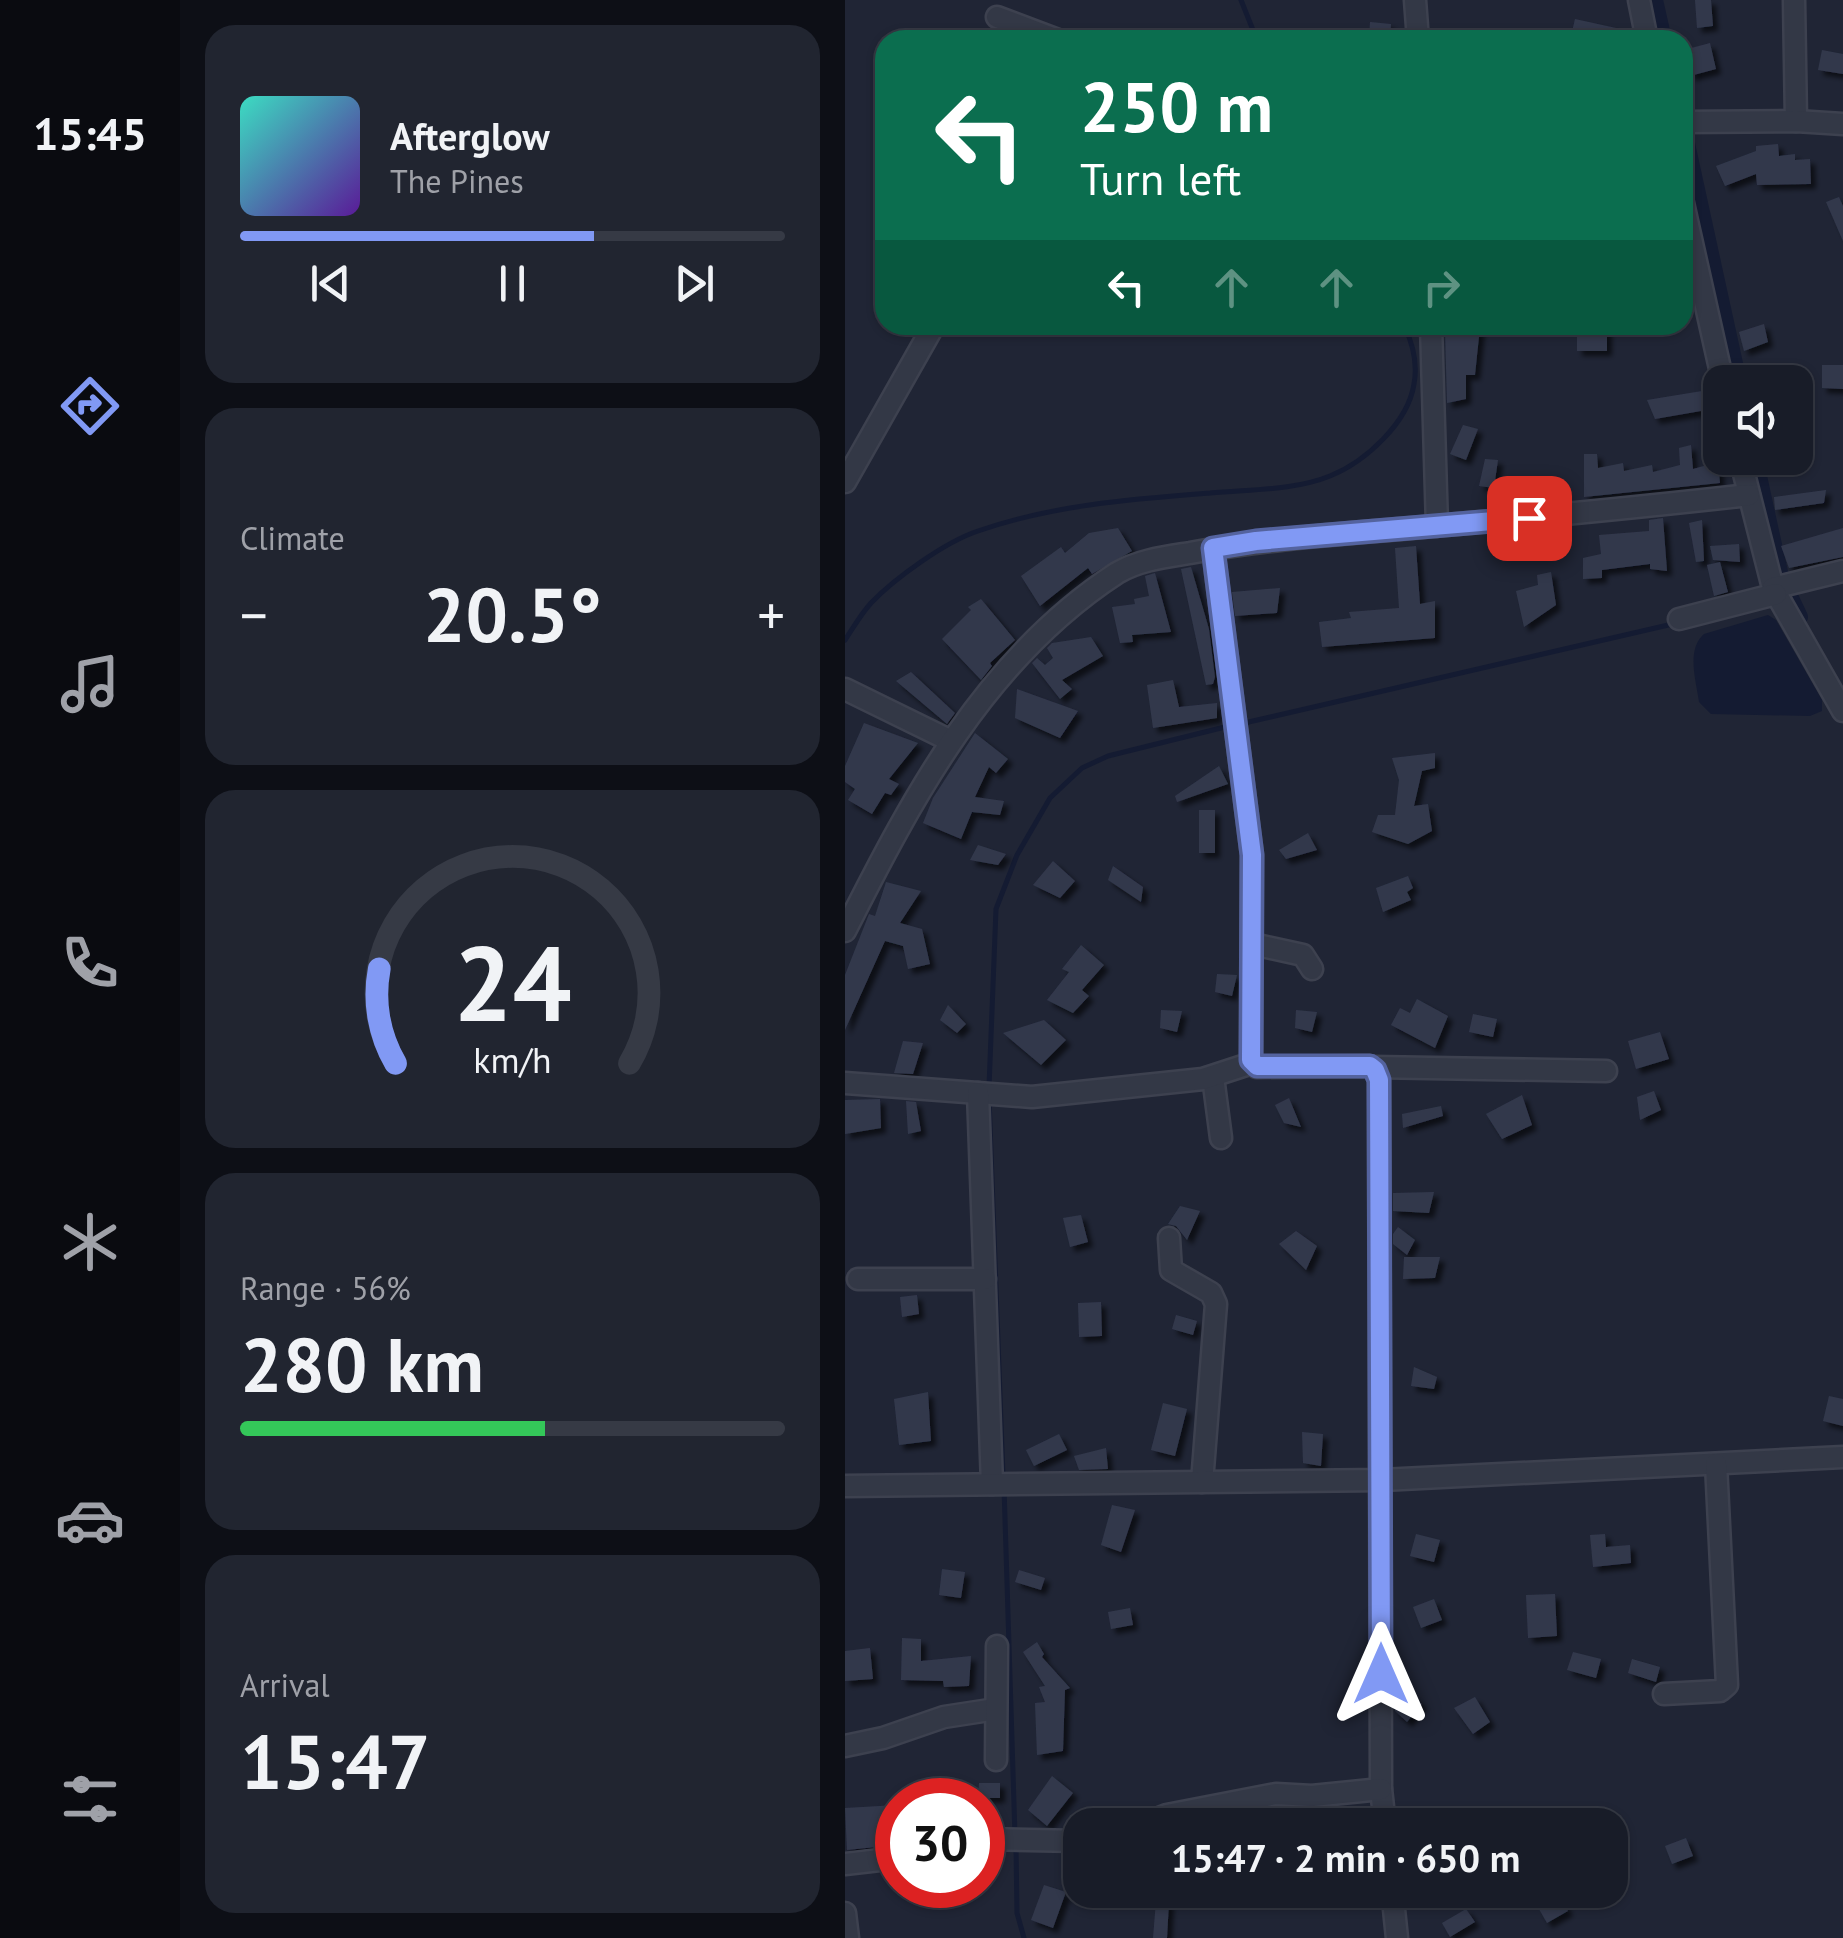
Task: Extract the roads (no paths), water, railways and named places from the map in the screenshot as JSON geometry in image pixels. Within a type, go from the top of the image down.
[{"type":"street","points":[[1415,0],[1417,30]]},
{"type":"street","points":[[1639,0],[1645,30]]},
{"type":"street","points":[[1793,0],[1795,121]]},
{"type":"street","points":[[997,18],[1030,30]]},
{"type":"street","points":[[1693,122],[1843,124]]},
{"type":"street","points":[[1693,247],[1719,365]]},
{"type":"street","points":[[845,482],[929,335]]},
{"type":"street","points":[[1431,335],[1437,526]]},
{"type":"street","points":[[1744,475],[1774,591],[1843,712]]},
{"type":"street","points":[[845,931],[897,827],[949,740],[991,688],[1059,617],[1120,572],[1146,561],[1256,541],[1749,495]]},
{"type":"street","points":[[1213,548],[1252,855],[1251,1062]]},
{"type":"street","points":[[1679,619],[1843,571]]},
{"type":"street","points":[[845,689],[949,740]]},
{"type":"street","points":[[1253,944],[1303,955],[1312,969]]},
{"type":"street","points":[[1251,1062],[1257,1066],[1606,1071]]},
{"type":"street","points":[[845,1083],[987,1094],[1073,1094],[1213,1077],[1251,1062]]},
{"type":"street","points":[[1373,1067],[1379,1080],[1383,1808]]},
{"type":"street","points":[[1213,1077],[1221,1138]]},
{"type":"street","points":[[987,1094],[985,1279],[999,1484]]},
{"type":"street","points":[[1169,1238],[1171,1270],[1211,1293],[1215,1304],[1201,1482]]},
{"type":"street","points":[[858,1279],[985,1279]]},
{"type":"street","points":[[845,1486],[1383,1480],[1843,1457]]},
{"type":"street","points":[[1665,1694],[1719,1691],[1727,1685],[1715,1464]]},
{"type":"street","points":[[996,1760],[997,1646]]},
{"type":"street","points":[[845,1746],[956,1714],[996,1710]]},
{"type":"street","points":[[1203,1808],[1275,1794],[1312,1796],[1381,1790]]},
{"type":"street","points":[[1005,1840],[1063,1840]]},
{"type":"street","points":[[845,1864],[875,1861]]},
{"type":"street","points":[[1394,1908],[1397,1938]]},
{"type":"street","points":[[845,1913],[848,1938]]},
{"type":"water","points":[[1768,615],[1776,620],[1822,700],[1822,711],[1810,716],[1711,714],[1699,702],[1694,666],[1698,641],[1704,634]]},
{"type":"waterway","points":[[1241,0],[1253,30]]},
{"type":"waterway","points":[[1654,0],[1661,30]]},
{"type":"waterway","points":[[1693,176],[1734,365]]},
{"type":"waterway","points":[[845,640],[867,607],[893,583],[936,552],[978,531],[1093,504],[1271,489],[1343,470],[1383,439],[1410,399],[1415,361],[1408,335]]},
{"type":"waterway","points":[[1758,475],[1780,577],[1799,617]]},
{"type":"waterway","points":[[1240,724],[1677,623]]},
{"type":"waterway","points":[[989,1087],[996,909],[1017,855],[1050,798],[1082,768],[1108,756],[1229,726]]},
{"type":"waterway","points":[[989,1098],[1003,1476]]},
{"type":"waterway","points":[[1004,1487],[1015,1836]]},
{"type":"waterway","points":[[1016,1847],[1017,1913],[1024,1938]]}]
